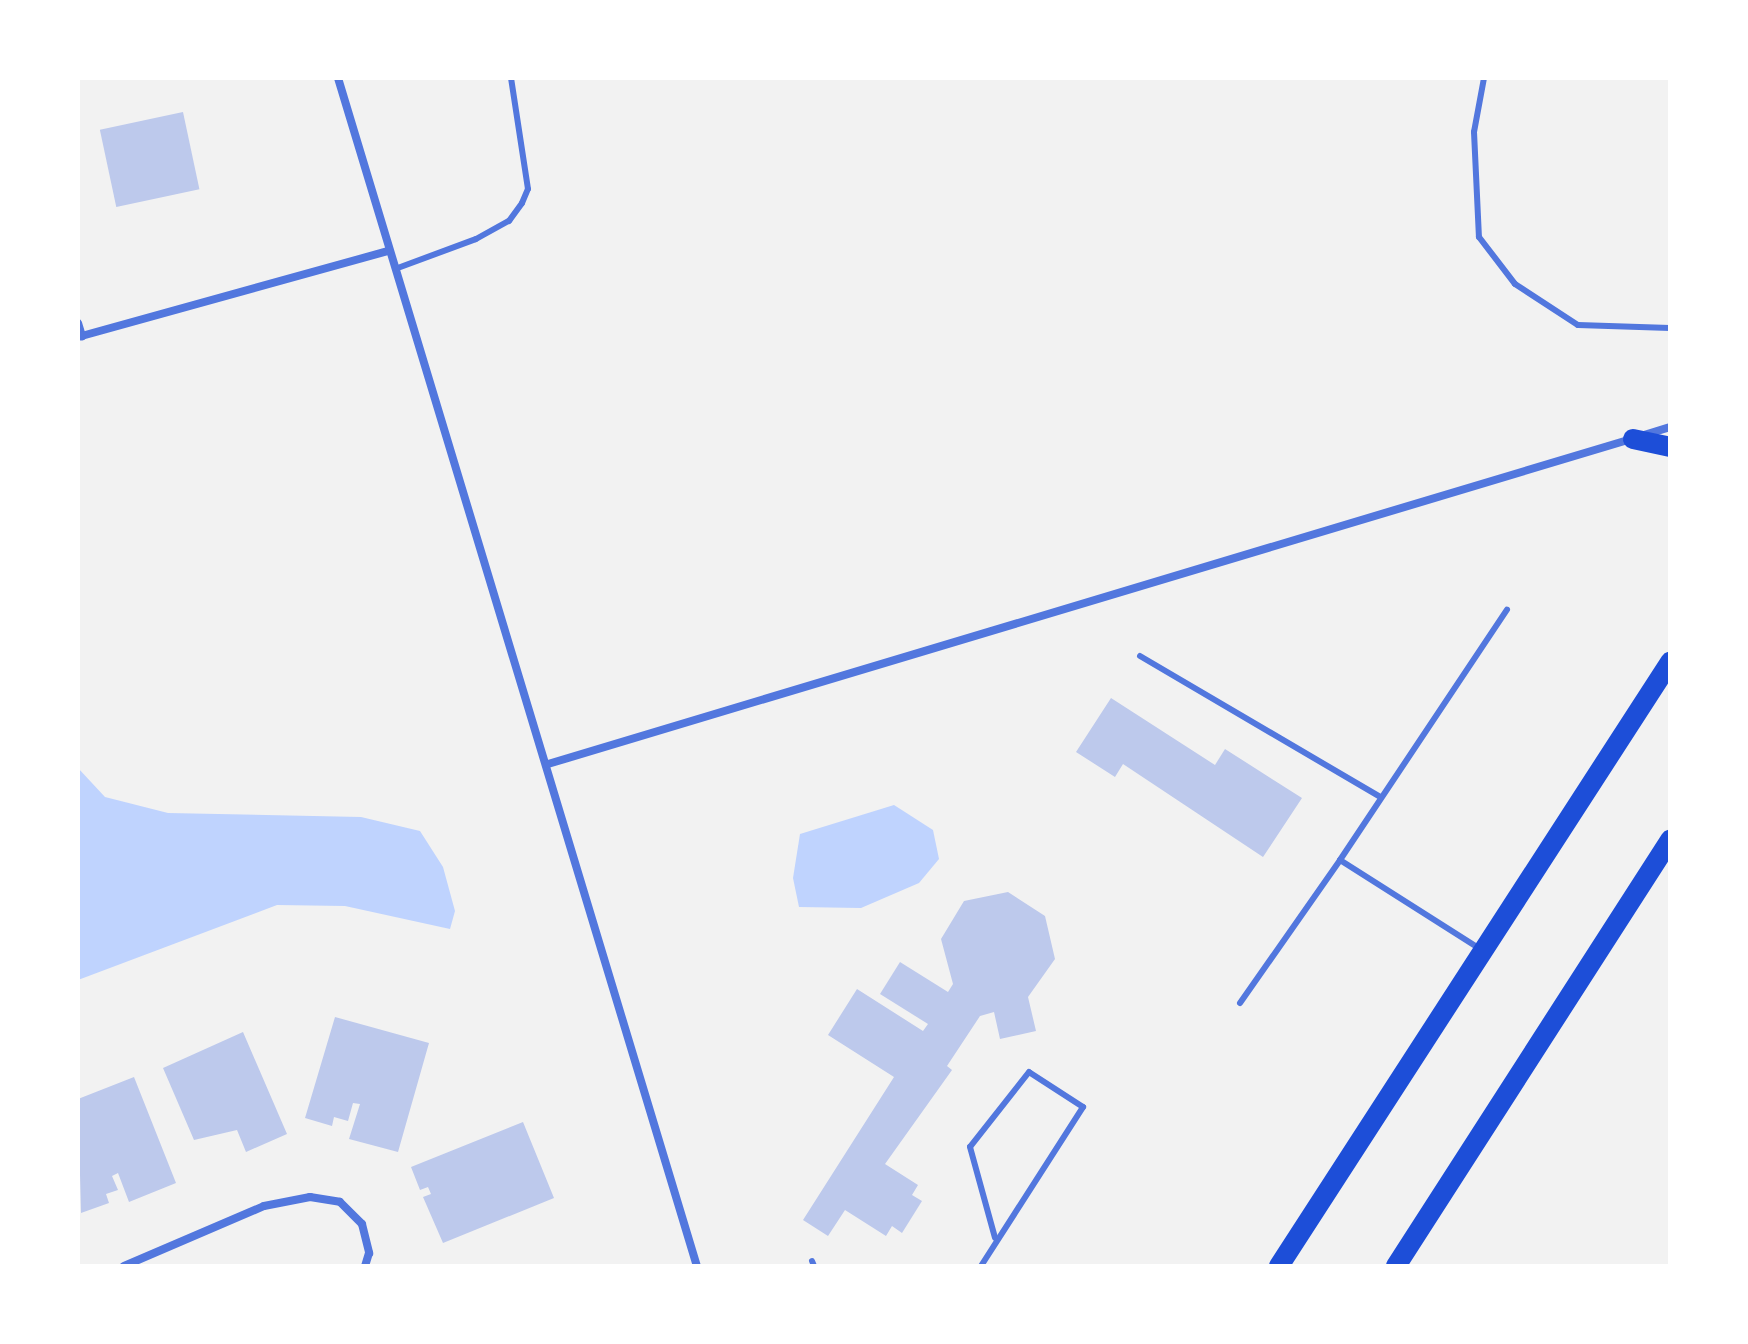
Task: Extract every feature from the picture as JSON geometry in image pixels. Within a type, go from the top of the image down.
[{"type":"main road","points":[[1633,439],[1670,447]]},
{"type":"main road","points":[[1279,1266],[1480,949],[1670,662]]},
{"type":"main road","points":[[1396,1266],[1670,840]]},
{"type":"street","points":[[338,78],[548,764],[697,1266]]},
{"type":"street","points":[[78,323],[80,337],[389,251]]},
{"type":"street","points":[[548,764],[1670,427]]},
{"type":"street","points":[[124,1266],[264,1206],[310,1197],[340,1202],[362,1224],[369,1253],[365,1266]]},
{"type":"lane","points":[[395,269],[476,239],[509,221],[522,203],[528,189],[511,78]]},
{"type":"lane","points":[[1484,78],[1474,132],[1479,237],[1515,284],[1578,325],[1670,328]]},
{"type":"lane","points":[[1240,1003],[1507,610]]},
{"type":"lane","points":[[1140,656],[1379,796]]},
{"type":"lane","points":[[1340,860],[1480,949]]},
{"type":"lane","points":[[981,1266],[995,1238],[1083,1107],[1029,1072],[970,1147],[995,1238]]},
{"type":"water","points":[[78,768],[105,797],[168,813],[361,817],[420,831],[443,867],[455,911],[450,929],[345,906],[277,905],[78,980]]},
{"type":"water","points":[[894,805],[933,830],[939,859],[919,883],[861,908],[799,907],[793,878],[800,834]]},
{"type":"building","points":[[183,112],[199,189],[116,207],[100,130]]},
{"type":"building","points":[[1111,698],[1215,765],[1225,749],[1302,798],[1263,857],[1123,764],[1115,777],[1076,752]]},
{"type":"building","points":[[1008,892],[1045,916],[1055,959],[1028,997],[1036,1031],[1000,1039],[994,1012],[980,1016],[947,1066],[952,1070],[885,1164],[918,1185],[912,1195],[922,1201],[902,1233],[892,1226],[886,1236],[845,1210],[828,1236],[803,1220],[894,1077],[828,1035],[857,989],[923,1031],[928,1024],[880,994],[900,962],[948,992],[953,984],[941,939],[964,901]]},
{"type":"building","points":[[335,1017],[429,1043],[398,1152],[349,1139],[360,1104],[353,1103],[348,1121],[334,1117],[332,1126],[305,1118]]},
{"type":"building","points":[[243,1032],[287,1134],[246,1152],[237,1130],[194,1140],[163,1068]]},
{"type":"building","points":[[134,1077],[176,1183],[129,1202],[118,1173],[112,1176],[118,1190],[106,1194],[109,1203],[81,1213],[78,1099]]},
{"type":"building","points":[[523,1122],[554,1198],[443,1243],[423,1197],[431,1194],[428,1187],[420,1190],[411,1167]]}]
